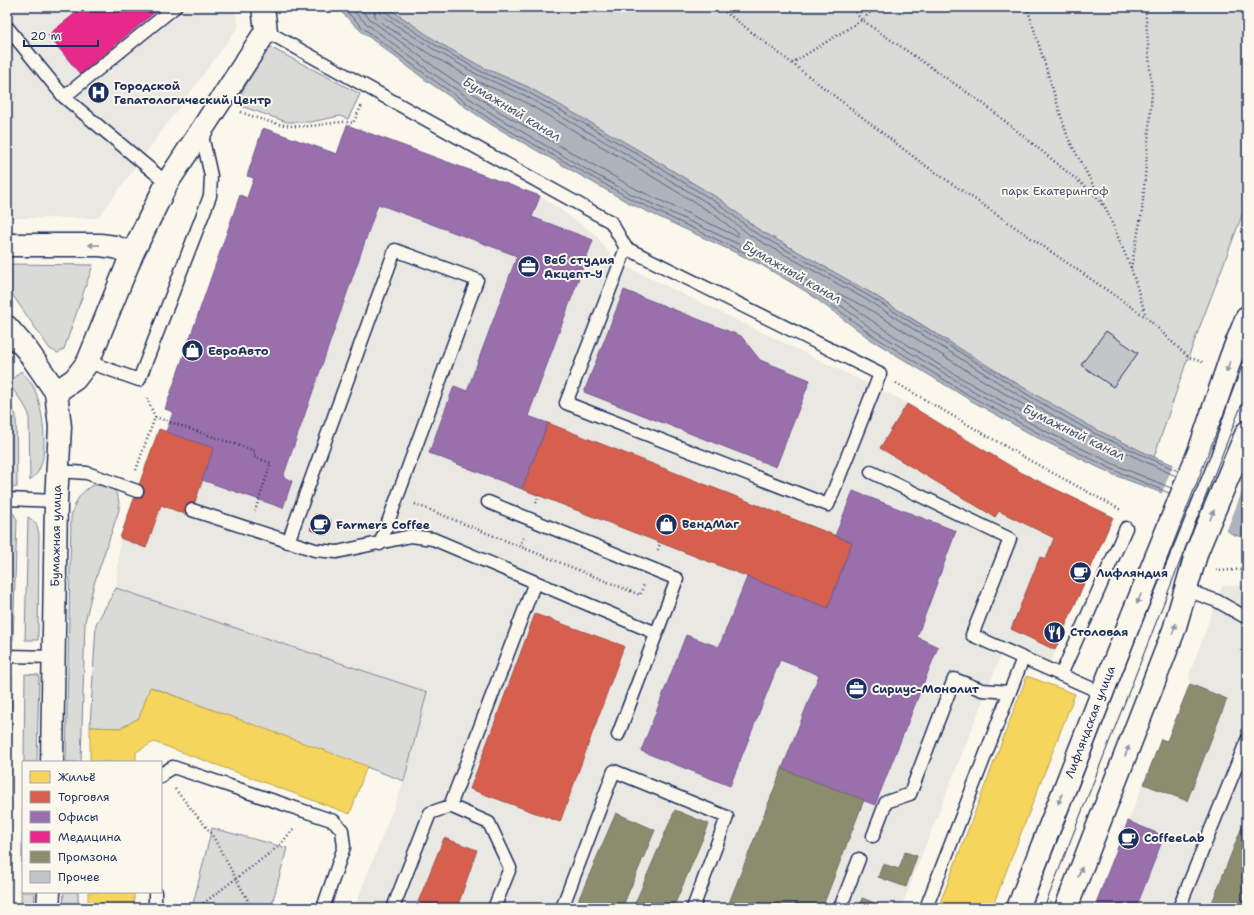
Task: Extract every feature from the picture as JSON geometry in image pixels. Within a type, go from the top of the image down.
[{"type":"street","points":[[56,392],[75,379],[88,362],[132,254],[167,183],[266,30],[263,7]]},
{"type":"street","points":[[7,245],[100,245],[115,247],[132,254]]},
{"type":"street","name":"Лифляндская улица","points":[[1018,908],[1102,693],[1199,452],[1247,317]]},
{"type":"street","name":"Бумажная улица","points":[[7,327],[26,350],[56,392],[60,426],[56,501],[52,761]]},
{"type":"street","points":[[1066,908],[1174,630],[1197,551],[1247,432]]},
{"type":"street","points":[[48,893],[48,908]]},
{"type":"lane","points":[[64,97],[175,7]]},
{"type":"lane","points":[[7,26],[64,97],[167,183]]},
{"type":"lane","points":[[266,30],[611,222],[626,248],[880,374],[828,505],[566,403],[626,248]]},
{"type":"lane","points":[[88,362],[139,380],[210,196],[211,176],[201,131]]},
{"type":"lane","points":[[288,542],[396,250],[477,280],[380,544]]},
{"type":"lane","points":[[58,471],[87,473],[134,489]]},
{"type":"lane","points":[[871,472],[1010,539],[972,635],[1102,693]]},
{"type":"lane","points":[[7,499],[56,501]]},
{"type":"lane","points":[[488,502],[676,579],[618,735]]},
{"type":"lane","points":[[192,510],[315,550],[337,552],[380,544],[411,536],[432,539],[656,633]]},
{"type":"lane","points":[[1061,675],[1126,528]]},
{"type":"lane","points":[[450,806],[535,582]]},
{"type":"lane","points":[[1186,590],[1217,601],[1247,618]]},
{"type":"lane","points":[[7,656],[54,657]]},
{"type":"lane","points":[[926,908],[1023,658]]},
{"type":"lane","points":[[873,836],[886,802],[910,794],[954,679],[982,690],[1010,692]]},
{"type":"lane","points":[[1179,908],[1247,740]]},
{"type":"lane","points":[[162,775],[173,767],[334,821],[342,830],[344,847],[323,908]]},
{"type":"lane","points":[[562,908],[614,772],[727,817],[693,908]]},
{"type":"lane","points":[[393,908],[430,814],[450,806],[489,823],[510,868],[494,908]]},
{"type":"lane","points":[[840,908],[859,859]]},
{"type":"lane","points":[[155,893],[155,908]]},
{"type":"path","points":[[719,7],[919,161],[1146,317],[1188,357],[1208,364]]},
{"type":"path","points":[[850,7],[862,20],[984,104],[1093,193],[1107,211]]},
{"type":"path","points":[[792,63],[862,20],[876,7]]},
{"type":"path","points":[[1027,7],[1068,138],[1107,211],[1131,268],[1146,317]]},
{"type":"path","points":[[1131,268],[1142,212],[1152,94],[1145,7]]},
{"type":"path","points":[[235,110],[269,122],[290,126],[322,125],[347,122],[353,123],[371,89]]},
{"type":"path","points":[[880,374],[1029,460],[1112,504]]},
{"type":"path","points":[[134,489],[155,417],[139,380]]},
{"type":"path","points":[[155,417],[256,451],[254,457],[271,463],[258,499]]},
{"type":"path","points":[[415,504],[640,595]]},
{"type":"path","points":[[1214,571],[1247,569]]},
{"type":"path","points":[[162,775],[211,833],[252,908]]},
{"type":"path","points":[[197,908],[279,846]]},
{"type":"shaded area","name":"Городской Гепатологический Центр","points":[[7,7],[234,7],[239,26],[98,218],[7,218]]},
{"type":"shaded area","points":[[347,125],[541,196],[596,235],[615,261],[908,403],[1021,471],[1114,517],[1049,666],[1005,645],[901,908],[354,908],[404,781],[427,692],[116,588],[120,538],[159,429],[166,431],[173,412],[165,409],[240,195],[247,198],[253,178],[247,176],[263,128],[337,154]]},
{"type":"shaded area","points":[[1247,585],[1247,908],[1094,908],[1161,739],[1167,741],[1190,684],[1189,675],[1222,586]]},
{"type":"green space","name":"парк Екатерингоф","points":[[387,7],[1247,7],[1247,202],[1185,366],[1154,457],[1095,429],[1040,398],[871,293],[756,228],[721,200],[633,147],[528,87],[482,67],[439,43]]},
{"type":"green space","points":[[268,46],[360,94],[348,119],[340,116],[311,122],[287,122],[235,104]]},
{"type":"green space","points":[[7,264],[93,265],[64,349],[58,353],[50,349],[7,287]]},
{"type":"green space","points":[[21,371],[34,388],[40,407],[44,430],[41,464],[38,472],[30,481],[29,414],[23,403],[8,383]]},
{"type":"green space","points":[[9,404],[16,415],[17,487],[7,488],[7,406]]},
{"type":"green space","points":[[93,485],[105,486],[113,490],[118,497],[119,510],[94,584],[85,622],[81,761],[66,761],[71,517],[78,498]]},
{"type":"green space","points":[[7,510],[14,514],[17,520],[13,640],[7,640]]},
{"type":"green space","points":[[28,517],[36,523],[39,534],[38,640],[25,640]]},
{"type":"green space","points":[[116,588],[427,692],[404,781],[151,687],[139,718],[121,728],[90,727],[96,624]]},
{"type":"green space","points":[[25,674],[39,675],[37,761],[24,761]]},
{"type":"green space","points":[[7,675],[12,675],[9,908],[7,908]]},
{"type":"green space","points":[[212,828],[287,848],[271,908],[192,908]]},
{"type":"green space","points":[[22,852],[22,893],[35,893],[34,908],[21,908]]},
{"type":"green space","points":[[64,893],[78,893],[78,908],[63,908]]},
{"type":"water","name":"Бумажный канал","points":[[336,7],[387,7],[439,43],[482,67],[528,87],[633,147],[721,200],[756,228],[871,293],[981,363],[1095,429],[1154,457],[1221,484],[1247,484],[1247,539],[1232,534],[1223,527],[1162,493],[1114,475],[1036,437],[970,400],[870,339],[807,292],[760,264],[629,203],[492,125],[427,81],[361,31]]},
{"type":"pier","points":[[1174,463],[1222,482],[1246,482],[1226,532],[1161,495]]},
{"type":"building: Жильё","points":[[1027,676],[1075,694],[992,908],[938,908]]},
{"type":"building: Жильё","points":[[150,687],[367,766],[350,814],[154,742],[136,752],[136,761],[90,761],[90,727],[121,728],[139,718]]},
{"type":"building: Жильё","points":[[88,893],[134,893],[134,908],[88,908]]},
{"type":"building: Торговля","points":[[907,404],[1022,473],[1113,517],[1055,650],[1011,629],[1040,557],[1046,559],[1054,538],[999,511],[995,517],[880,448]]},
{"type":"building: Торговля","points":[[548,423],[852,542],[828,608],[522,489]]},
{"type":"building: Торговля","points":[[159,429],[214,448],[190,516],[161,505],[146,548],[120,538]]},
{"type":"building: Торговля","name":"Farmers Coffee","points":[[315,514],[331,520],[327,535],[310,530]]},
{"type":"building: Торговля","points":[[535,614],[624,646],[560,822],[470,789]]},
{"type":"building: Торговля","points":[[444,838],[477,850],[457,908],[432,908],[418,902]]},
{"type":"building: Офисы","points":[[347,125],[540,196],[532,217],[593,240],[528,416],[548,423],[522,489],[429,453],[454,386],[467,391],[517,256],[378,204],[283,477],[292,481],[283,508],[202,480],[214,448],[166,432],[173,412],[165,409],[240,195],[247,198],[254,178],[247,176],[263,128],[337,154]]},
{"type":"building: Офисы","points":[[624,290],[741,336],[760,360],[810,380],[776,467],[584,392]]},
{"type":"building: Офисы","points":[[853,491],[956,531],[917,637],[938,647],[875,805],[782,769],[819,675],[780,660],[730,786],[641,751],[686,635],[719,647],[747,577],[828,608],[852,542],[835,536]]},
{"type":"building: Офисы","points":[[1128,821],[1164,836],[1136,908],[1094,908]]},
{"type":"building: Медицина","points":[[83,7],[161,7],[80,74],[48,35]]},
{"type":"building: Промзона","points":[[1190,684],[1227,699],[1187,801],[1144,784],[1161,739],[1167,741]]},
{"type":"building: Промзона","points":[[782,769],[864,800],[822,908],[727,908]]},
{"type":"building: Промзона","points":[[675,810],[709,824],[673,908],[633,908]]},
{"type":"building: Промзона","points":[[616,813],[655,830],[622,908],[575,908]]},
{"type":"building: Промзона","points":[[1247,814],[1247,908],[1210,908]]},
{"type":"building: Промзона","points":[[905,852],[917,856],[906,887],[878,877],[883,864],[899,869]]},
{"type":"building: Промзона","points":[[862,898],[888,908],[859,908]]},
{"type":"building: Прочее","points":[[1106,331],[1138,353],[1113,387],[1081,365]]},
{"type":"tram line","points":[[1031,908],[1247,354]]},
{"type":"tram line","points":[[1044,908],[1247,391]]},
{"type":"place","name":"Городской Гепатологический Центр","points":[[98,93]]},
{"type":"place","name":"Веб студия Акцепт-У","points":[[528,267]]},
{"type":"place","name":"ЕвроАвто","points":[[193,351]]},
{"type":"place","name":"ВендМаг","points":[[667,524]]},
{"type":"place","name":"Farmers Coffee","points":[[321,525]]},
{"type":"place","name":"Лифляндия","points":[[1081,573]]},
{"type":"place","name":"Столовая","points":[[1055,632]]},
{"type":"place","name":"Сириус-Монолит","points":[[856,689]]},
{"type":"place","name":"CoffeeLab","points":[[1129,838]]}]
